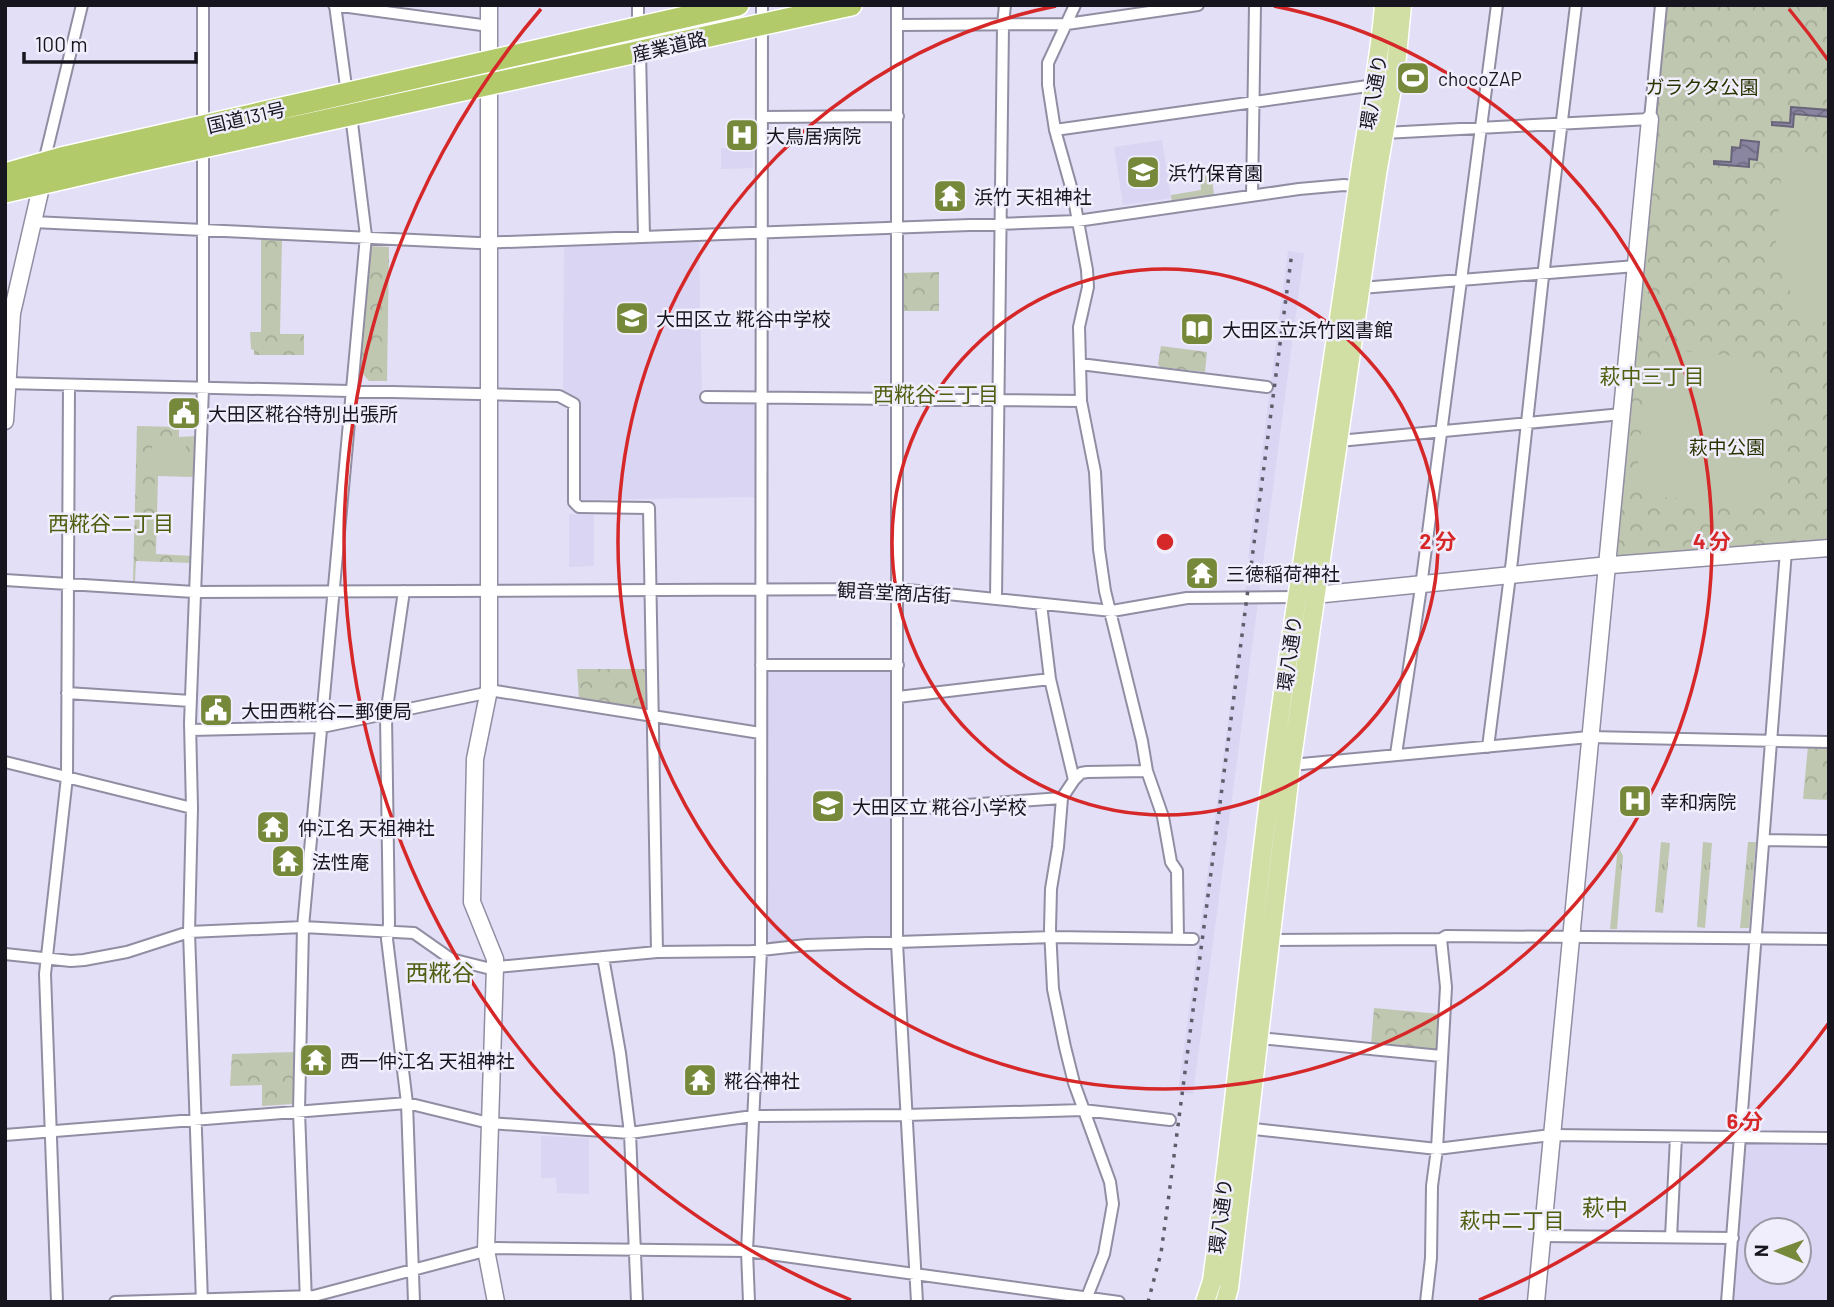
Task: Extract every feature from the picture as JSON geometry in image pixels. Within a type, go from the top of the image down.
[{"type":"highway","name":"産業道路","points":[[488,62],[738,5]]},
{"type":"highway","name":"産業道路","points":[[488,86],[640,52],[762,15],[851,5]]},
{"type":"highway","name":"国道131号","points":[[203,138],[347,94],[488,62]]},
{"type":"highway","name":"国道131号","points":[[5,174],[43,173],[203,138],[351,115],[488,86]]},
{"type":"highway","name":"国道131号","points":[[5,192],[43,173]]},
{"type":"main road","name":"環八通り","points":[[1205,1302],[1212,1281],[1260,1038],[1291,765],[1361,288],[1366,188],[1384,5]]},
{"type":"main road","name":"環八通り","points":[[1225,1302],[1229,1288],[1241,1128],[1252,940],[1273,768],[1297,597],[1366,188],[1384,133],[1396,66],[1402,5]]},
{"type":"street","points":[[5,422],[12,313],[82,5]]},
{"type":"street","points":[[202,1301],[189,932],[192,808],[190,730],[203,387],[204,5]]},
{"type":"street","points":[[347,94],[335,5],[489,26]]},
{"type":"street","points":[[489,5],[489,690],[475,759],[472,902],[495,959],[486,1250],[496,1302]]},
{"type":"street","points":[[638,5],[638,28]]},
{"type":"street","points":[[897,5],[897,943],[917,1302]]},
{"type":"street","points":[[996,599],[1005,5]]},
{"type":"street","points":[[1075,5],[1048,63],[1048,85],[1055,130],[1073,194],[1087,271],[1088,287],[1079,327],[1081,401],[1095,472],[1099,549],[1105,591],[1112,611],[1147,771],[1163,817],[1171,862],[1177,871],[1178,938]]},
{"type":"street","points":[[898,25],[1067,24],[1198,5]]},
{"type":"street","points":[[1251,195],[1255,5]]},
{"type":"street","points":[[1396,754],[1421,585],[1497,5]]},
{"type":"street","points":[[1488,747],[1529,422],[1576,5]]},
{"type":"street","points":[[1536,1302],[1661,5]]},
{"type":"street","points":[[749,1302],[747,1251],[761,950],[762,15]]},
{"type":"street","points":[[640,52],[644,236]]},
{"type":"street","points":[[1055,130],[1375,85]]},
{"type":"street","points":[[305,1299],[299,1111],[303,927],[366,236],[351,115]]},
{"type":"street","points":[[763,117],[898,116]]},
{"type":"street","points":[[1384,133],[1650,119]]},
{"type":"street","points":[[33,222],[489,242],[1077,221],[1251,195],[1335,186],[1366,188]]},
{"type":"street","points":[[1361,288],[1636,266]]},
{"type":"street","points":[[1080,364],[1267,387]]},
{"type":"street","points":[[6,383],[559,396],[574,404],[574,502],[579,507],[649,508],[657,952]]},
{"type":"street","points":[[57,1302],[46,959],[67,777],[69,384]]},
{"type":"street","points":[[706,397],[1081,401]]},
{"type":"street","points":[[1339,441],[1622,414]]},
{"type":"street","points":[[1297,597],[1608,565],[1829,548]]},
{"type":"street","points":[[1727,1302],[1786,551]]},
{"type":"street","name":"観音堂商店街","points":[[5,580],[194,592],[898,589],[1112,611],[1187,598],[1297,597]]},
{"type":"street","points":[[404,591],[386,715],[387,931],[407,1102],[414,1302]]},
{"type":"street","points":[[1041,604],[1050,678],[1074,780]]},
{"type":"street","points":[[761,665],[898,665]]},
{"type":"street","points":[[898,696],[1050,678]]},
{"type":"street","points":[[190,730],[322,727],[481,694],[489,690],[760,733]]},
{"type":"street","points":[[67,693],[191,701]]},
{"type":"street","points":[[1291,765],[1589,737],[1829,742]]},
{"type":"street","points":[[5,762],[192,808]]},
{"type":"street","points":[[1085,1300],[1104,1254],[1112,1205],[1110,1182],[1071,1071],[1053,989],[1051,889],[1062,798],[1074,780],[1081,773],[1087,772],[1147,771]]},
{"type":"street","points":[[897,810],[1062,798]]},
{"type":"street","points":[[1764,840],[1829,841]]},
{"type":"street","points":[[5,954],[84,960],[127,952],[189,932],[303,927],[414,933],[451,959],[468,965],[495,967],[657,952],[1052,937],[1193,939]]},
{"type":"street","points":[[1252,940],[1441,939],[1446,936],[1829,939]]},
{"type":"street","points":[[1426,1302],[1431,1258],[1432,1186],[1437,1149],[1446,986],[1441,939]]},
{"type":"street","points":[[603,957],[620,1052],[630,1133],[637,1302]]},
{"type":"street","points":[[1260,1038],[1441,1056]]},
{"type":"street","points":[[5,1135],[407,1102],[489,1123],[630,1133],[753,1116],[1083,1110],[1170,1120]]},
{"type":"street","points":[[1241,1128],[1437,1149],[1551,1135],[1829,1138]]},
{"type":"street","points":[[1671,1237],[1676,1137]]},
{"type":"street","points":[[1542,1236],[1732,1238]]},
{"type":"street","points":[[115,1302],[305,1299],[496,1248],[747,1251],[1085,1300],[1119,1302]]},
{"type":"shaded area","name":"大鳥居病院","points":[[731,120],[753,121],[753,168],[721,169],[721,148],[730,149]]},
{"type":"shaded area","name":"浜竹保育園","points":[[1162,140],[1171,198],[1123,205],[1114,147]]},
{"type":"shaded area","name":"大田区立 糀谷中学校","points":[[699,240],[702,403],[755,404],[755,497],[578,500],[578,399],[563,391],[564,245]]},
{"type":"shaded area","points":[[1288,251],[1304,253],[1193,1094],[1178,1092],[1250,559],[1248,558]]},
{"type":"shaded area","points":[[569,514],[594,515],[594,566],[569,567]]},
{"type":"shaded area","name":"大田区立 糀谷小学校","points":[[769,668],[888,668],[892,676],[890,936],[886,940],[774,943],[765,938],[766,673]]},
{"type":"shaded area","points":[[541,1136],[589,1138],[589,1194],[557,1193],[556,1178],[541,1178]]},
{"type":"shaded area","points":[[1829,1144],[1829,1302],[1731,1302],[1743,1145]]},
{"type":"green space","name":"萩中公園","points":[[1667,5],[1829,5],[1829,542],[1616,557],[1614,555]]},
{"type":"green space","points":[[1783,150],[1829,154],[1829,325],[1802,307],[1784,283],[1775,258]]},
{"type":"green space","points":[[1211,167],[1214,196],[1172,203],[1171,195],[1201,190],[1199,168]]},
{"type":"green space","points":[[261,239],[282,240],[280,334],[304,334],[304,355],[254,355],[254,350],[251,349],[250,332],[261,332]]},
{"type":"green space","points":[[367,246],[389,247],[387,381],[369,381],[357,367]]},
{"type":"green space","points":[[939,272],[939,311],[903,311],[902,273]]},
{"type":"green space","points":[[1161,346],[1207,352],[1205,372],[1160,367],[1158,364]]},
{"type":"green space","points":[[1682,351],[1745,357],[1773,380],[1763,504],[1644,496],[1636,486],[1647,363]]},
{"type":"green space","points":[[137,426],[179,427],[179,437],[197,436],[194,477],[158,476],[156,554],[193,556],[192,563],[136,561],[133,582]]},
{"type":"green space","points":[[152,443],[186,444],[185,469],[151,468]]},
{"type":"green space","points":[[577,669],[646,669],[646,707],[642,710],[579,700]]},
{"type":"green space","points":[[1808,746],[1829,748],[1829,800],[1803,799]]},
{"type":"green space","points":[[1661,842],[1670,843],[1663,913],[1655,912]]},
{"type":"green space","points":[[1703,842],[1712,843],[1705,928],[1697,927]]},
{"type":"green space","points":[[1748,842],[1756,842],[1749,928],[1740,928]]},
{"type":"green space","points":[[1618,845],[1623,856],[1617,929],[1610,929]]},
{"type":"green space","points":[[1374,1008],[1440,1014],[1438,1051],[1371,1045]]},
{"type":"green space","points":[[295,1052],[293,1104],[262,1106],[262,1085],[230,1086],[232,1054]]},
{"type":"water","points":[[1791,107],[1829,110],[1829,117],[1794,114],[1793,127],[1772,125],[1772,122],[1790,123]]},
{"type":"water","points":[[1741,140],[1759,142],[1757,160],[1749,159],[1749,167],[1714,164],[1714,161],[1731,162],[1732,147],[1740,148]]},
{"type":"railway","points":[[1148,1302],[1161,1253],[1168,1202],[1292,252]]},
{"type":"place","name":"chocoZAP","points":[[1413,78]]},
{"type":"place","name":"大鳥居病院","points":[[742,135]]},
{"type":"place","name":"浜竹保育園","points":[[1143,172]]},
{"type":"place","name":"浜竹 天祖神社","points":[[950,196]]},
{"type":"place","name":"大田区立 糀谷中学校","points":[[632,318]]},
{"type":"place","name":"大田区立浜竹図書館","points":[[1197,329]]},
{"type":"place","name":"大田区糀谷特別出張所","points":[[184,413]]},
{"type":"place","name":"三徳稲荷神社","points":[[1202,573]]},
{"type":"place","name":"大田西糀谷二郵便局","points":[[216,710]]},
{"type":"place","name":"幸和病院","points":[[1635,801]]},
{"type":"place","name":"大田区立 糀谷小学校","points":[[828,806]]},
{"type":"place","name":"仲江名 天祖神社","points":[[273,827]]},
{"type":"place","name":"法性庵","points":[[288,861]]},
{"type":"place","name":"西一仲江名 天祖神社","points":[[316,1060]]},
{"type":"place","name":"糀谷神社","points":[[700,1080]]},
{"type":"district","name":"萩中三丁目","points":[[1652,375]]},
{"type":"district","name":"西糀谷三丁目","points":[[936,393]]},
{"type":"district","name":"西糀谷二丁目","points":[[111,522]]},
{"type":"district","name":"西糀谷","points":[[440,972]]},
{"type":"district","name":"萩中","points":[[1605,1207]]},
{"type":"district","name":"萩中二丁目","points":[[1512,1219]]},
{"type":"park label","name":"ガラクタ公園","points":[[1702,86]]}]
